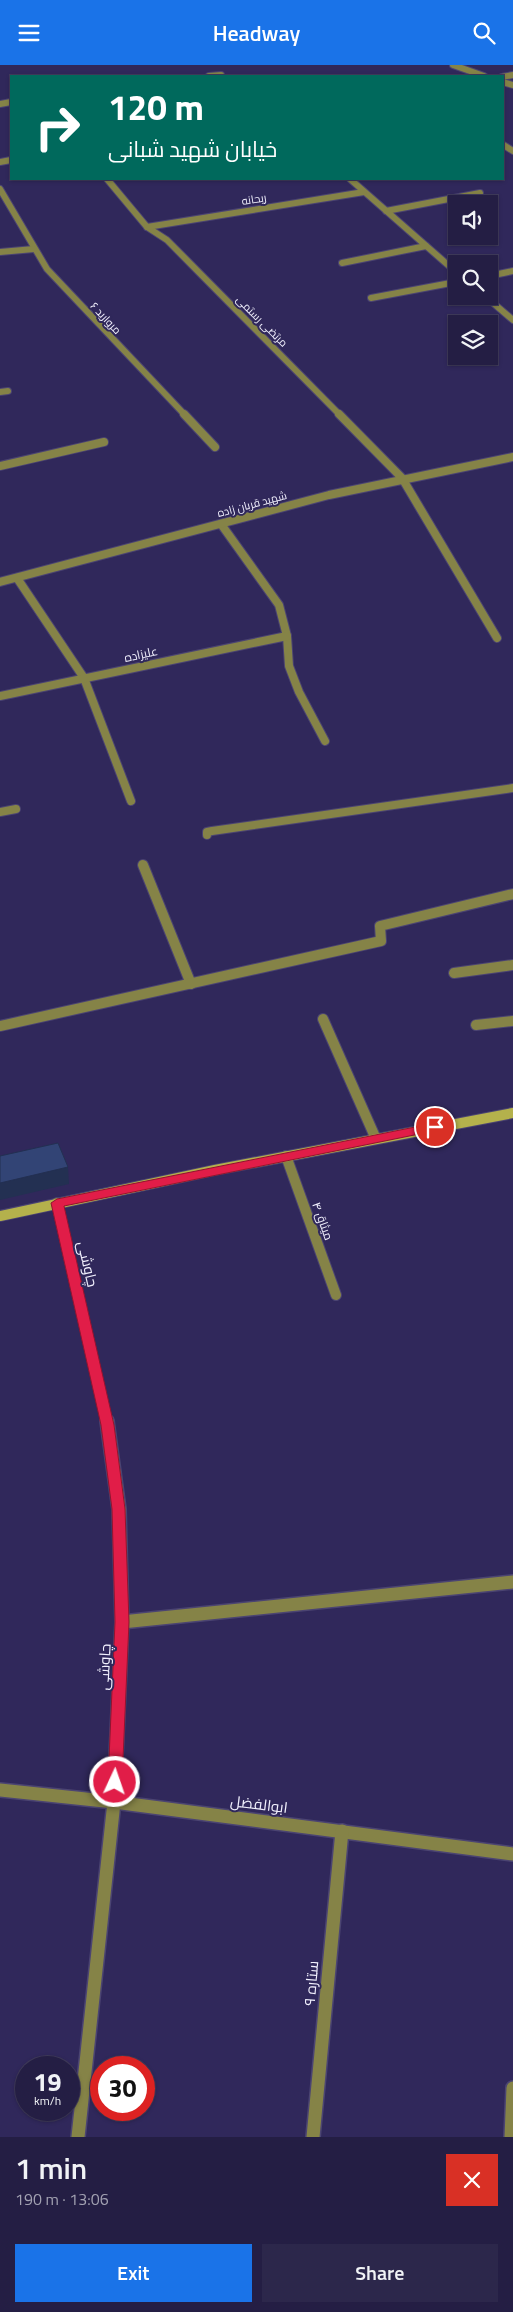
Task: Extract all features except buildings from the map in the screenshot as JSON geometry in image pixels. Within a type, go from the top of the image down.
[{"type":"street","points":[[453,65],[481,75]]},
{"type":"street","name":"مرتضی رستمی","points":[[108,180],[147,227],[167,240],[402,478],[497,638]]},
{"type":"street","points":[[351,180],[448,265]]},
{"type":"street","name":"مروارید ۶","points":[[0,189],[47,269],[215,447]]},
{"type":"street","name":"ریحانه","points":[[147,227],[364,191]]},
{"type":"street","points":[[386,211],[480,193]]},
{"type":"street","points":[[342,263],[426,246]]},
{"type":"street","points":[[0,252],[34,249]]},
{"type":"street","points":[[498,274],[513,271]]},
{"type":"street","points":[[371,298],[448,284]]},
{"type":"street","points":[[496,305],[513,320]]},
{"type":"street","points":[[0,392],[8,391]]},
{"type":"street","points":[[0,466],[104,442]]},
{"type":"street","name":"شهید قربان زاده","points":[[0,582],[330,495],[402,478],[513,457]]},
{"type":"street","points":[[221,523],[278,605],[288,635],[289,667],[299,692],[325,741]]},
{"type":"street","points":[[17,578],[84,678],[131,801]]},
{"type":"street","name":"علیزاده","points":[[0,696],[288,635]]},
{"type":"street","points":[[207,835],[207,832],[212,831],[513,788]]},
{"type":"street","points":[[0,812],[16,809]]},
{"type":"street","points":[[143,865],[142,869],[191,984]]},
{"type":"street","points":[[0,1026],[382,941],[380,926],[513,894]]},
{"type":"street","points":[[454,973],[513,965]]},
{"type":"street","points":[[323,1019],[376,1139]]},
{"type":"street","points":[[476,1025],[513,1021]]},
{"type":"street","points":[[0,1216],[286,1156],[513,1113]]},
{"type":"street","name":"میثاق ۴","points":[[286,1156],[336,1295]]},
{"type":"street","name":"چاوشی","points":[[57,1203],[108,1425],[119,1509],[122,1622],[114,1802],[78,2137]]},
{"type":"street","points":[[122,1622],[513,1582]]},
{"type":"street","name":"ابوالفضل","points":[[0,1789],[513,1854]]},
{"type":"street","name":"ستاره ۹","points":[[313,2137],[342,1831]]},
{"type":"street","points":[[512,2137],[513,2088]]},
{"type":"route","points":[[115,1782],[122,1622],[119,1509],[108,1425],[57,1203],[233,1166],[435,1127]]}]
